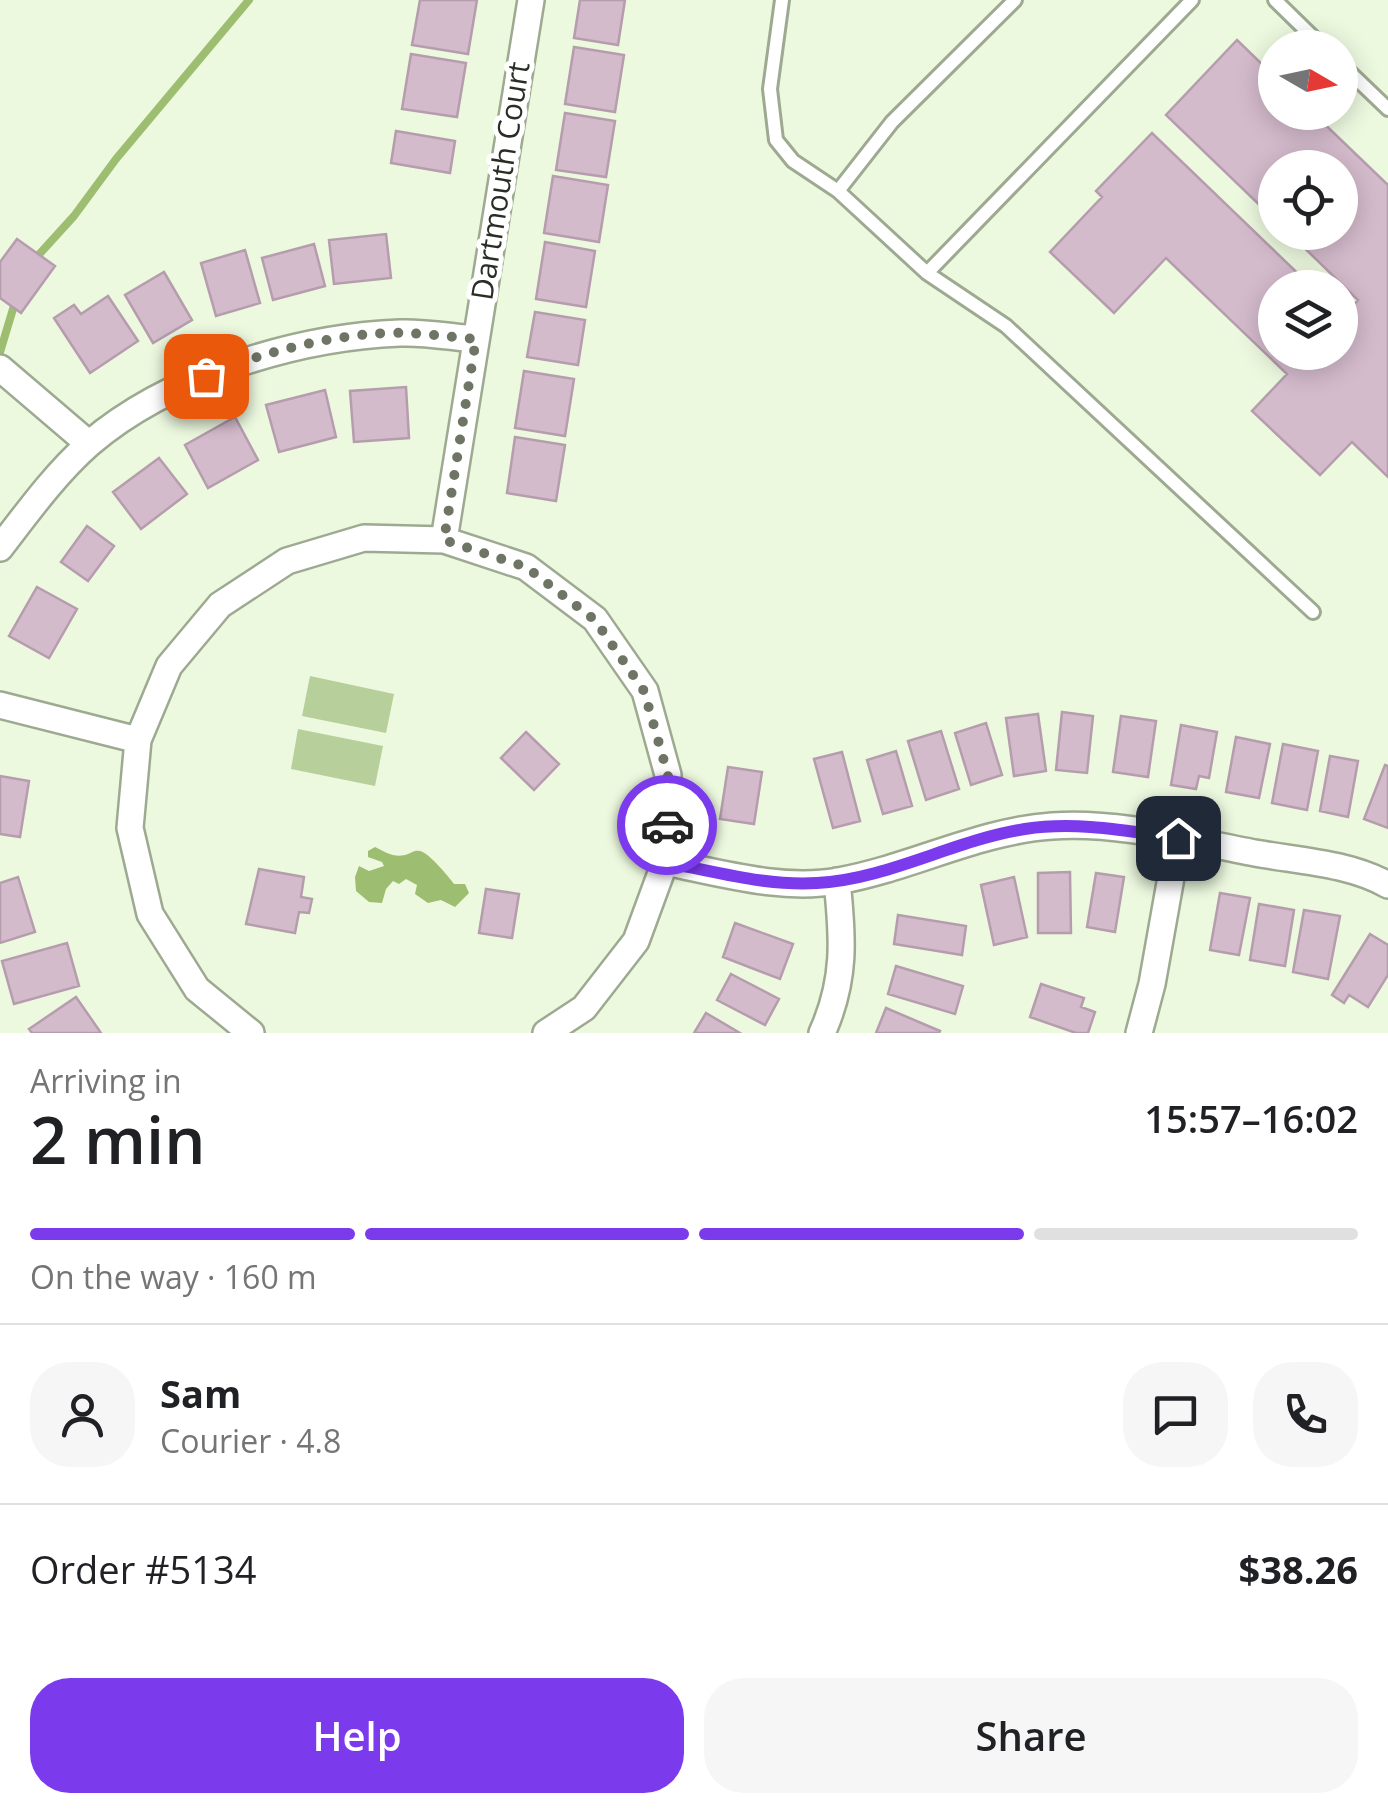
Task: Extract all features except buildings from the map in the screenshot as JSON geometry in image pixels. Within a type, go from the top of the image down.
[{"type":"street","name":"Dartmouth Court","points":[[444,540],[530,0]]},
{"type":"street","points":[[0,548],[90,444],[182,387],[277,351],[402,333],[476,339]]},
{"type":"street","points":[[0,368],[90,444]]},
{"type":"street","points":[[251,1033],[197,989],[150,914],[130,828],[138,740],[169,666],[220,605],[287,561],[364,538],[444,540],[526,567],[595,620],[644,691],[668,775],[665,862],[636,942],[584,1008],[546,1033]]},
{"type":"street","points":[[0,706],[138,740]]},
{"type":"street","points":[[665,862],[746,879],[837,881],[1026,829],[1082,826],[1178,838],[1344,869],[1388,885]]},
{"type":"street","points":[[1139,1033],[1152,984],[1178,838]]},
{"type":"street","points":[[822,1033],[837,998],[842,964],[837,881]]},
{"type":"lane","points":[[782,0],[770,89],[776,140],[793,162],[838,191],[926,273],[1006,326],[1313,612]]},
{"type":"lane","points":[[838,191],[892,122],[1015,0]]},
{"type":"lane","points":[[926,273],[1192,0]]},
{"type":"lane","points":[[1279,1],[1307,30]]},
{"type":"lane","points":[[1358,80],[1388,109]]},
{"type":"shaded area","points":[[310,676],[394,694],[386,733],[302,716]]},
{"type":"shaded area","points":[[298,729],[383,746],[375,786],[291,769]]},
{"type":"shaded area","points":[[375,847],[397,856],[424,852],[454,884],[465,884],[469,893],[455,907],[441,900],[428,903],[415,894],[417,885],[406,879],[399,884],[393,881],[382,903],[369,902],[356,891],[355,877],[359,866],[369,871],[384,866],[368,857],[368,851]]},
{"type":"waterway","points":[[34,260],[249,0]]},
{"type":"waterway","points":[[0,352],[16,299]]},
{"type":"way so far","points":[[206,376],[277,351],[338,340],[402,333],[476,339],[444,540],[526,567],[595,620],[644,691],[668,775],[667,825]]},
{"type":"route","points":[[667,825],[665,862],[746,879],[796,883],[837,881],[1026,829],[1082,826],[1178,838]]}]
